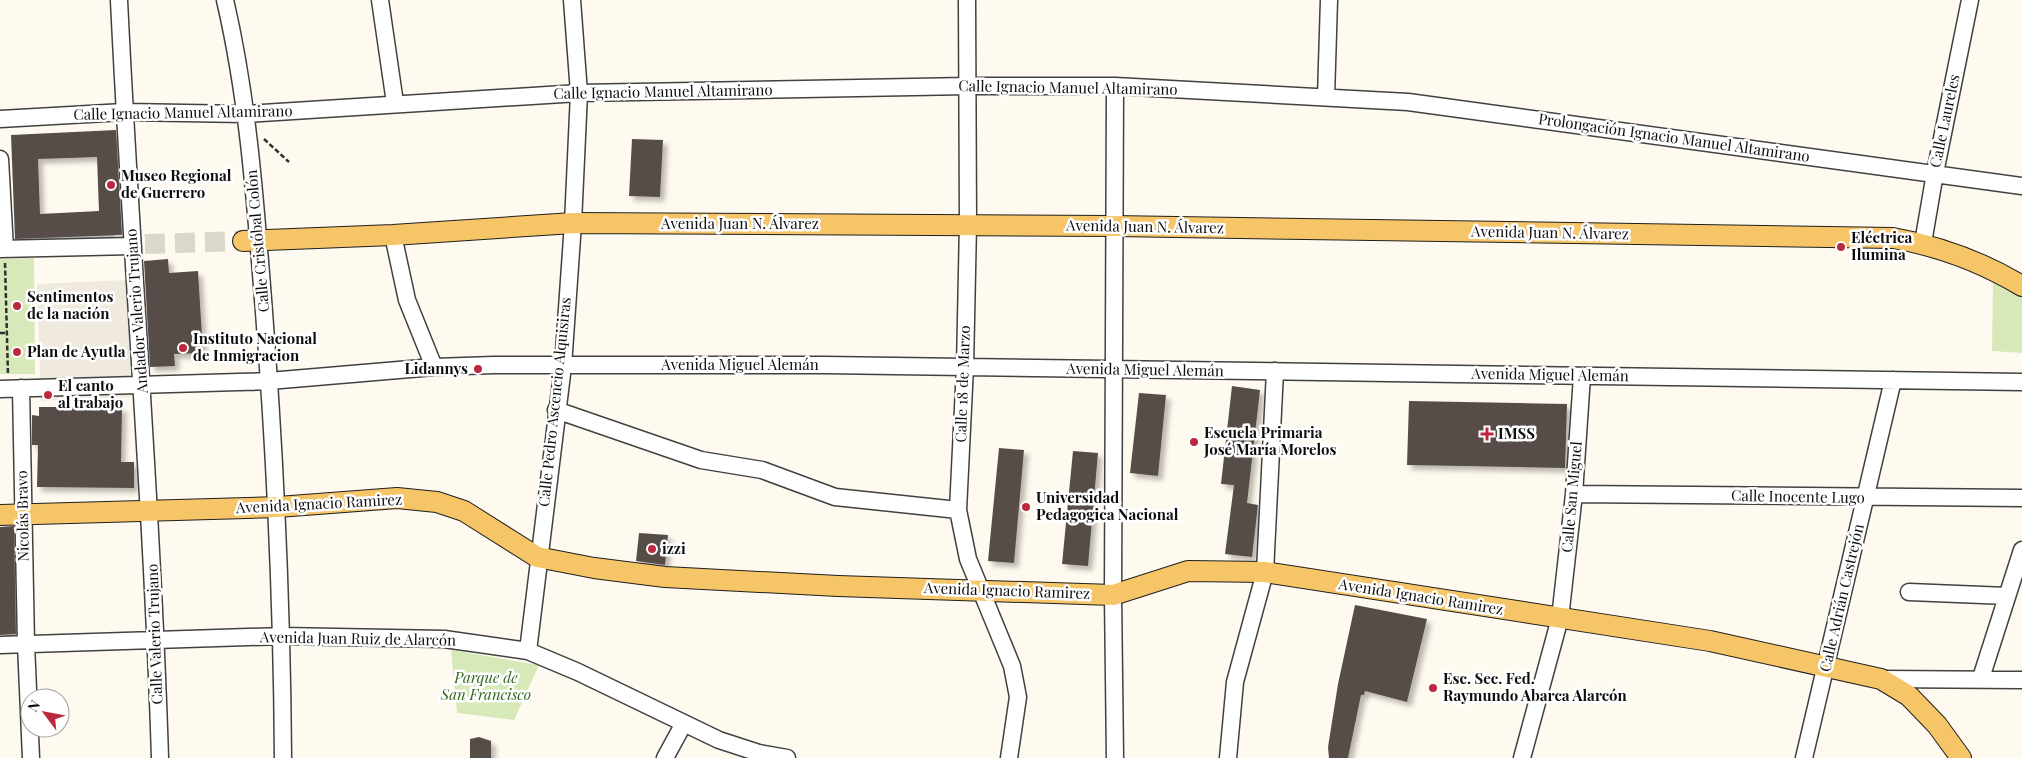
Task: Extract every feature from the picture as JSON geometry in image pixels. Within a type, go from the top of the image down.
[{"type":"main road","name":"Avenida Juan N. Álvarez","points":[[251,240],[393,235],[573,223],[968,224],[1883,238],[1923,243],[1992,268],[2022,286]]},
{"type":"main road","name":"Avenida Ignacio Ramirez","points":[[0,515],[278,507],[397,498],[437,502],[464,511],[537,557],[594,568],[665,577],[838,586],[981,589],[1113,595],[1188,571],[1265,572],[1710,641],[1881,679],[1909,696],[1937,725],[1961,758]]},
{"type":"street","name":"Andador Valerio Trujano","points":[[120,0],[124,112],[150,510]]},
{"type":"street","name":"Calle Cristóbal Colón","points":[[225,0],[244,92],[251,240],[269,381],[278,507],[283,758]]},
{"type":"street","points":[[380,0],[395,103]]},
{"type":"street","name":"Calle Pedro Ascencio Alquisiras","points":[[528,651],[537,557],[563,366],[573,223],[579,93],[572,0]]},
{"type":"street","name":"Calle 18 de Marzo","points":[[967,0],[968,224],[965,367],[958,510],[968,559],[1012,666],[1018,696],[1009,758]]},
{"type":"street","points":[[1326,97],[1329,0]]},
{"type":"street","name":"Calle Laureles","points":[[1923,243],[1935,173],[1970,0]]},
{"type":"street","name":"Calle Ignacio Manuel Altamirano","points":[[0,120],[124,112],[246,118],[395,103],[579,93],[968,86],[1115,86],[1326,97]]},
{"type":"street","points":[[1115,86],[1113,226],[1115,758]]},
{"type":"street","name":"Prolongación Ignacio Manuel Altamirano","points":[[1326,97],[1408,102],[2022,186]]},
{"type":"street","points":[[0,159],[3,249],[133,246]]},
{"type":"street","points":[[393,235],[407,300],[434,367]]},
{"type":"street","name":"Avenida Miguel Alemán","points":[[10,388],[269,381],[434,367],[716,364],[2022,382]]},
{"type":"street","points":[[1228,758],[1235,682],[1265,572],[1275,371]]},
{"type":"street","name":"Calle San Miguel","points":[[1522,758],[1560,618],[1574,494],[1582,376]]},
{"type":"street","name":"Calle Adrián Castrejón","points":[[1804,758],[1893,380]]},
{"type":"street","name":"Nicolás Bravo","points":[[10,388],[23,514],[31,758]]},
{"type":"street","points":[[556,410],[701,460],[762,470],[835,498],[958,510]]},
{"type":"street","name":"Calle Inocente Lugo","points":[[1574,494],[2022,498]]},
{"type":"street","name":"Calle Valerio Trujano","points":[[150,510],[160,758]]},
{"type":"street","points":[[1981,678],[2022,550]]},
{"type":"street","points":[[1909,592],[2007,596]]},
{"type":"street","name":"Avenida Juan Ruiz de Alarcón","points":[[0,645],[282,636],[444,639],[528,651],[578,672],[719,740],[759,756],[787,758]]},
{"type":"street","points":[[1881,679],[1981,678],[2022,680]]},
{"type":"street","points":[[665,758],[684,723]]},
{"type":"path","points":[[246,118],[289,162]]},
{"type":"path","points":[[3,249],[6,270],[10,388]]},
{"type":"path","points":[[0,270],[6,270]]},
{"type":"path","points":[[0,333],[7,332]]},
{"type":"green space","points":[[34,258],[35,374],[0,374],[0,259]]},
{"type":"green space","points":[[1993,278],[2022,294],[2022,353],[1992,351]]},
{"type":"green space","name":"Parque de San Francisco","points":[[451,650],[539,665],[514,720],[457,713]]},
{"type":"shaded area","points":[[127,280],[131,397],[41,401],[37,284]]},
{"type":"building","name":"Museo Regional de Guerrero","points":[[116,130],[122,235],[15,239],[11,135]],"holes":[[[97,157],[99,211],[40,214],[38,159]]]},
{"type":"building","points":[[632,139],[663,140],[660,197],[629,196]]},
{"type":"building","points":[[168,259],[169,273],[198,271],[203,353],[174,354],[175,366],[150,367],[144,261]]},
{"type":"building","points":[[1232,386],[1260,390],[1247,503],[1258,505],[1252,557],[1225,554],[1234,485],[1221,484]]},
{"type":"building","points":[[1139,393],[1166,395],[1158,476],[1130,473]]},
{"type":"building","name":"IMSS","points":[[1409,401],[1567,404],[1565,468],[1407,465]]},
{"type":"building","points":[[39,407],[122,407],[121,462],[134,462],[134,488],[37,487],[38,445],[32,445],[32,415],[39,416]]},
{"type":"building","points":[[999,448],[1024,450],[1014,563],[988,561]]},
{"type":"building","points":[[1073,451],[1098,453],[1088,566],[1062,564]]},
{"type":"building","points":[[14,526],[16,634],[0,635],[0,527]]},
{"type":"building","name":"izzi","points":[[639,533],[668,535],[665,565],[636,561]]},
{"type":"building","points":[[1355,605],[1427,619],[1407,702],[1365,691],[1364,695],[1361,695],[1348,758],[1329,758],[1328,747],[1338,684]]},
{"type":"building","points":[[479,737],[491,741],[491,758],[470,758],[470,739]]},
{"type":"tunnel","points":[[115,245],[243,241]]},
{"type":"place","name":"Museo Regional de Guerrero","points":[[111,185]]},
{"type":"place","name":"Eléctrica Ilumina","points":[[1841,247]]},
{"type":"place","name":"Sentimentos de la nación","points":[[17,306]]},
{"type":"place","name":"Instituto Nacional de Inmigracion","points":[[183,348]]},
{"type":"place","name":"Plan de Ayutla","points":[[17,352]]},
{"type":"place","name":"Lidannys","points":[[478,369]]},
{"type":"place","name":"El canto al trabajo","points":[[48,395]]},
{"type":"place","name":"IMSS","points":[[1487,434]]},
{"type":"place","name":"Escuela Primaria José María Morelos","points":[[1194,442]]},
{"type":"place","name":"Universidad Pedagogica Nacional","points":[[1026,507]]},
{"type":"place","name":"izzi","points":[[652,549]]},
{"type":"place","name":"Esc. Sec. Fed. Raymundo Abarca Alarcón","points":[[1433,688]]}]
